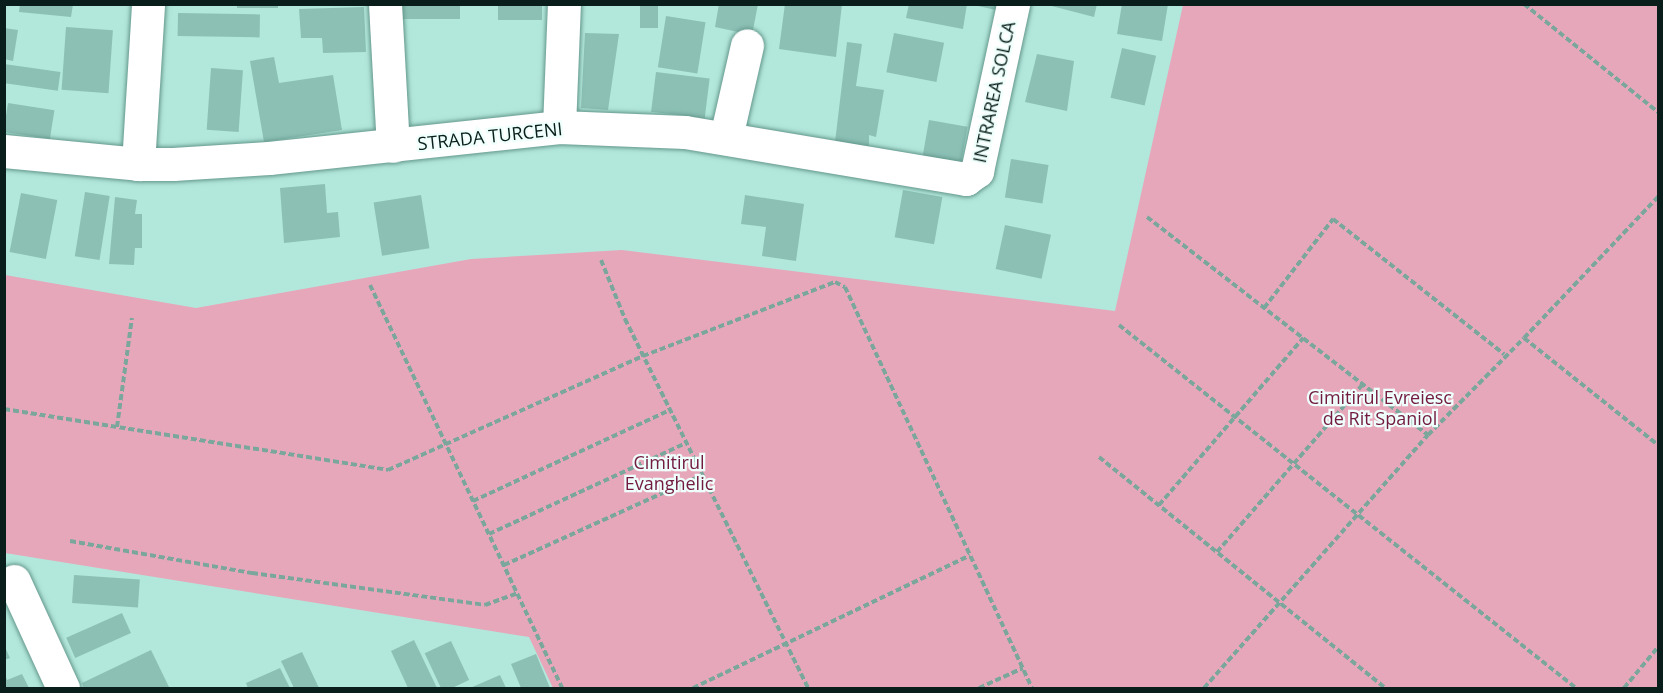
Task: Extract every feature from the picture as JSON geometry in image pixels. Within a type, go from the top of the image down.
[{"type":"street","points":[[138,164],[148,4]]},
{"type":"street","points":[[385,4],[393,146]]},
{"type":"street","points":[[559,127],[564,4]]},
{"type":"street","name":"INTRAREA SOLCA","points":[[973,178],[1013,4]]},
{"type":"street","points":[[726,137],[747,45]]},
{"type":"street","name":"STRADA TURCENI","points":[[4,151],[138,164],[269,158],[559,127],[726,137],[973,178]]},
{"type":"street","points":[[14,581],[63,688]]},
{"type":"path","points":[[1524,4],[1659,112]]},
{"type":"path","points":[[1204,688],[1428,435],[1504,354],[1524,338],[1659,197]]},
{"type":"path","points":[[1146,217],[1428,435]]},
{"type":"path","points":[[1264,308],[1333,219],[1504,354]]},
{"type":"path","points":[[602,260],[643,356],[808,688]]},
{"type":"path","points":[[4,409],[388,470],[643,356],[835,282],[845,287],[1032,688]]},
{"type":"path","points":[[370,285],[562,688]]},
{"type":"path","points":[[117,427],[132,318]]},
{"type":"path","points":[[1119,325],[1576,688]]},
{"type":"path","points":[[1159,505],[1303,338]]},
{"type":"path","points":[[1524,338],[1659,445]]},
{"type":"path","points":[[1217,552],[1363,384]]},
{"type":"path","points":[[473,501],[670,410]]},
{"type":"path","points":[[489,534],[686,443]]},
{"type":"path","points":[[1099,457],[1385,688]]},
{"type":"path","points":[[504,565],[702,476]]},
{"type":"path","points":[[70,541],[252,573],[485,605],[518,593]]},
{"type":"path","points":[[693,688],[970,555]]},
{"type":"path","points":[[1624,688],[1659,647]]},
{"type":"path","points":[[979,688],[1023,668]]},
{"type":"green space","points":[[1183,5],[1658,5],[1658,688],[553,688],[529,637],[5,553],[5,275],[196,308],[471,259],[622,250],[1115,311]]},
{"type":"building","points":[[20,4],[73,4],[71,17],[19,12]]},
{"type":"building","points":[[237,4],[278,4],[278,8],[237,8]]},
{"type":"building","points":[[399,4],[460,4],[460,19],[399,19]]},
{"type":"building","points":[[498,4],[542,4],[542,20],[498,20]]},
{"type":"building","points":[[640,4],[658,4],[658,28],[640,28]]},
{"type":"building","points":[[719,4],[758,4],[752,35],[715,27]]},
{"type":"building","points":[[785,4],[842,4],[836,57],[779,49]]},
{"type":"building","points":[[909,4],[967,4],[963,29],[906,18]]},
{"type":"building","points":[[969,4],[996,4],[996,10]]},
{"type":"building","points":[[1044,4],[1097,4],[1094,17]]},
{"type":"building","points":[[1122,4],[1168,4],[1162,41],[1117,34]]},
{"type":"building","points":[[364,7],[366,52],[323,53],[322,38],[301,38],[299,9]]},
{"type":"building","points":[[178,13],[260,14],[260,37],[178,36]]},
{"type":"building","points":[[666,16],[706,22],[697,74],[658,67]]},
{"type":"building","points":[[66,27],[113,30],[108,93],[62,90]]},
{"type":"building","points":[[4,28],[18,30],[13,61],[4,59]]},
{"type":"building","points":[[585,33],[619,34],[608,110],[581,108]]},
{"type":"building","points":[[894,33],[944,43],[936,82],[886,72]]},
{"type":"building","points":[[847,42],[862,44],[856,86],[884,90],[876,137],[869,135],[869,147],[835,142]]},
{"type":"building","points":[[1122,48],[1156,56],[1145,106],[1111,98]]},
{"type":"building","points":[[1037,54],[1074,61],[1067,111],[1025,102]]},
{"type":"building","points":[[274,57],[279,83],[333,75],[342,130],[264,142],[250,61]]},
{"type":"building","points":[[4,64],[60,72],[58,91],[4,83]]},
{"type":"building","points":[[211,68],[243,70],[239,132],[207,130]]},
{"type":"building","points":[[656,72],[710,79],[705,118],[651,112]]},
{"type":"building","points":[[8,103],[54,110],[50,139],[4,132]]},
{"type":"building","points":[[929,120],[967,127],[960,167],[922,160]]},
{"type":"building","points":[[1011,159],[1049,165],[1042,203],[1005,198]]},
{"type":"building","points":[[325,184],[327,213],[338,212],[340,237],[284,243],[280,188]]},
{"type":"building","points":[[903,190],[942,197],[934,244],[895,237]]},
{"type":"building","points":[[85,192],[110,196],[100,260],[75,256]]},
{"type":"building","points":[[21,193],[57,200],[46,259],[10,252]]},
{"type":"building","points":[[421,195],[429,248],[382,256],[374,203]]},
{"type":"building","points":[[745,195],[804,204],[796,261],[762,256],[766,227],[741,224]]},
{"type":"building","points":[[115,197],[137,200],[135,214],[142,214],[142,248],[135,248],[134,265],[109,264]]},
{"type":"building","points":[[1005,225],[1051,235],[1042,279],[996,269]]},
{"type":"building","points":[[74,575],[140,580],[138,608],[72,603]]},
{"type":"building","points":[[122,613],[131,633],[75,658],[66,638]]},
{"type":"building","points":[[414,640],[437,688],[408,688],[391,651]]},
{"type":"building","points":[[451,641],[469,680],[452,688],[441,688],[425,653]]},
{"type":"building","points":[[4,645],[10,658],[4,660]]},
{"type":"building","points":[[151,650],[169,687],[84,688],[82,683]]},
{"type":"building","points":[[302,652],[319,688],[294,688],[281,661]]},
{"type":"building","points":[[536,654],[550,688],[521,688],[511,664]]},
{"type":"building","points":[[280,668],[290,688],[248,688],[246,683]]},
{"type":"building","points":[[22,674],[29,688],[5,688],[5,675],[7,680]]},
{"type":"building","points":[[500,675],[506,688],[470,688]]},
{"type":"park label","name":"Cimitirul Evreiesc de Rit Spaniol","points":[[1380,408]]},
{"type":"park label","name":"Cimitirul Evanghelic","points":[[669,473]]}]
